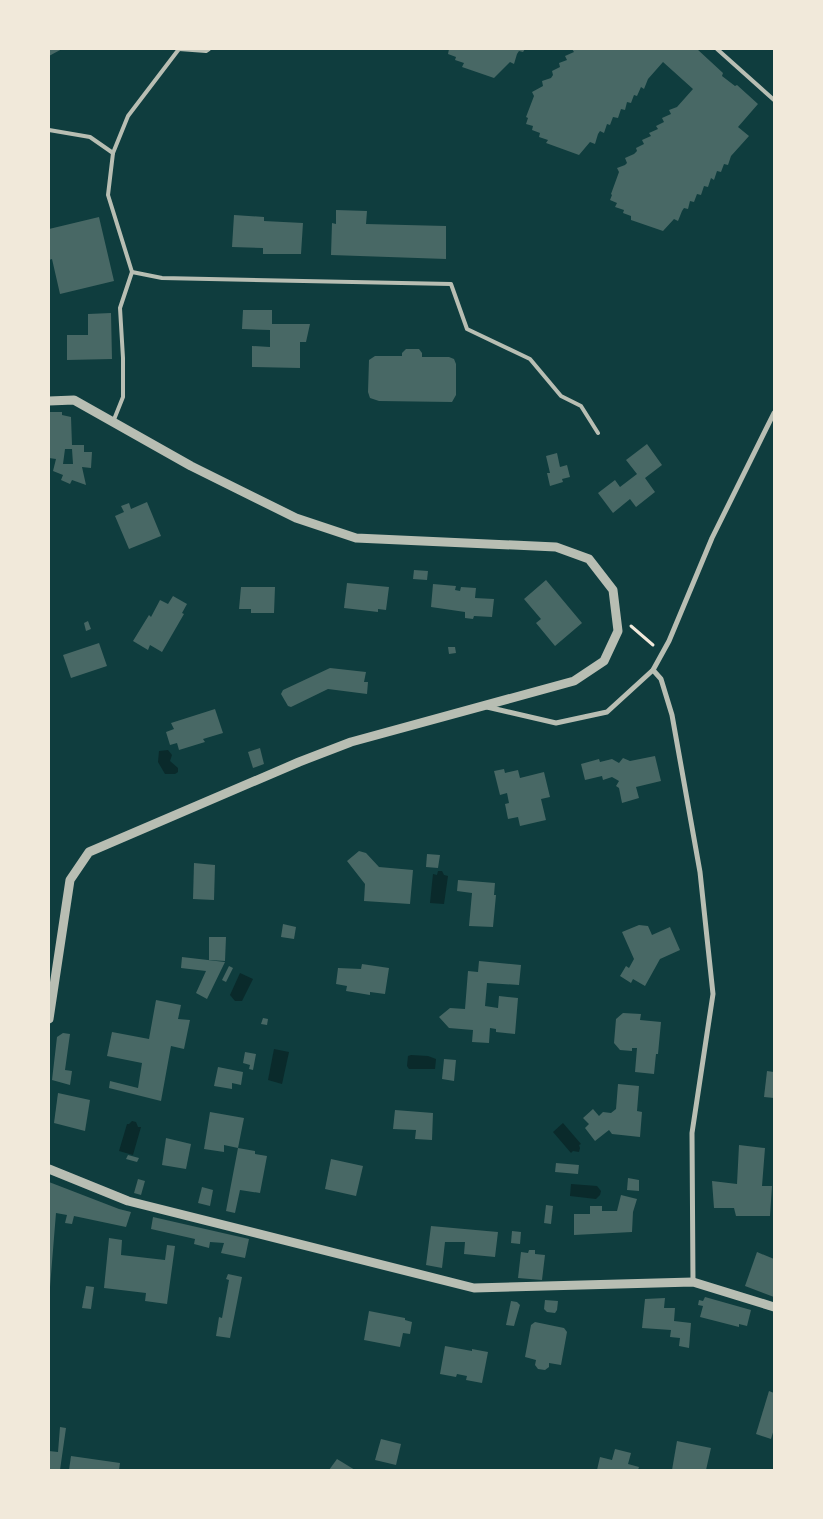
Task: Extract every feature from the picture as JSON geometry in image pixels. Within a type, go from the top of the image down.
[{"type":"street","points":[[49,401],[74,400],[191,466],[296,518],[356,538],[556,547],[589,559],[613,590],[618,631],[604,661],[574,681],[342,746],[299,762],[89,852],[70,880],[49,1019]]},
{"type":"street","points":[[485,706],[556,723],[590,716],[607,712],[653,670],[669,641],[712,538],[774,413]]},
{"type":"street","points":[[653,670],[661,679],[672,715],[700,872],[713,994],[692,1133],[693,1282]]},
{"type":"street","points":[[49,1169],[128,1201],[474,1288],[693,1282],[774,1307]]},
{"type":"lane","points":[[113,422],[123,396],[120,308],[132,272],[108,195],[113,153],[128,116],[179,49],[206,51],[209,49]]},
{"type":"lane","points":[[717,49],[774,100]]},
{"type":"lane","points":[[49,130],[90,137],[113,153]]},
{"type":"lane","points":[[132,272],[162,278],[452,284],[467,329],[530,359],[561,396],[580,406],[598,434]]},
{"type":"path","points":[[616,612],[662,654]]},
{"type":"water","points":[[168,750],[172,755],[170,761],[178,768],[178,772],[175,774],[165,774],[158,762],[159,751]]},
{"type":"water","points":[[438,871],[442,871],[444,875],[448,876],[444,904],[430,903],[433,874],[437,875]]},
{"type":"water","points":[[240,973],[253,979],[242,1001],[235,1001],[230,995]]},
{"type":"water","points":[[274,1049],[289,1052],[282,1084],[268,1080]]},
{"type":"water","points":[[408,1056],[428,1056],[436,1059],[435,1069],[409,1069],[407,1066]]},
{"type":"water","points":[[132,1121],[136,1122],[138,1127],[141,1127],[133,1155],[119,1151],[127,1124]]},
{"type":"water","points":[[563,1123],[581,1144],[579,1145],[579,1152],[573,1151],[571,1153],[553,1132]]},
{"type":"water","points":[[571,1184],[597,1186],[601,1191],[600,1195],[596,1199],[570,1196]]},
{"type":"building","points":[[49,49],[62,49],[49,56]]},
{"type":"building","points":[[449,49],[525,49],[523,52],[519,51],[514,64],[510,62],[494,78],[462,67],[464,63],[455,60],[456,57],[448,54]]},
{"type":"building","points":[[572,49],[697,49],[723,73],[722,76],[735,86],[737,85],[758,104],[738,127],[749,136],[731,156],[728,165],[724,164],[721,172],[717,171],[714,180],[711,178],[708,187],[704,186],[701,195],[697,194],[694,202],[690,201],[688,209],[684,208],[678,221],[674,219],[663,231],[631,220],[631,216],[623,213],[624,210],[615,207],[617,203],[610,200],[611,194],[619,172],[617,168],[627,163],[625,158],[634,154],[637,151],[636,148],[644,144],[642,140],[651,136],[649,133],[658,129],[656,126],[664,122],[662,118],[671,114],[669,110],[677,107],[693,89],[663,62],[648,79],[644,89],[641,87],[637,96],[634,95],[631,103],[627,102],[625,110],[621,109],[618,118],[613,117],[610,125],[607,124],[604,133],[600,131],[595,144],[590,142],[579,155],[546,143],[548,140],[539,137],[540,133],[532,130],[533,126],[526,124],[528,118],[526,117],[534,96],[532,92],[543,86],[542,81],[551,78],[553,75],[552,71],[560,67],[559,63],[567,60],[565,56],[574,52]]},
{"type":"building","points":[[336,210],[367,211],[366,224],[446,226],[446,259],[331,255],[332,223],[336,224]]},
{"type":"building","points":[[234,215],[264,217],[264,221],[303,223],[301,254],[263,254],[263,248],[232,247]]},
{"type":"building","points":[[99,217],[114,281],[60,294],[52,259],[49,260],[49,229]]},
{"type":"building","points":[[243,310],[272,310],[272,324],[310,324],[306,342],[300,342],[300,368],[252,367],[252,346],[270,347],[270,330],[242,329]]},
{"type":"building","points":[[111,313],[112,359],[67,360],[67,335],[88,335],[88,314]]},
{"type":"building","points":[[406,349],[419,349],[422,357],[449,357],[454,359],[456,364],[456,395],[452,402],[379,401],[370,398],[368,392],[369,360],[375,356],[402,356]]},
{"type":"building","points":[[49,412],[62,412],[62,415],[71,417],[72,445],[84,445],[84,452],[92,452],[91,468],[82,467],[86,485],[72,480],[70,484],[61,480],[63,475],[53,471],[56,459],[49,458]],"holes":[[[65,449],[72,449],[73,464],[63,464]]]},
{"type":"building","points":[[647,444],[662,465],[645,478],[655,492],[636,507],[630,499],[613,513],[598,493],[615,480],[620,487],[637,474],[626,460]]},
{"type":"building","points":[[557,453],[560,467],[567,465],[570,477],[562,479],[563,482],[550,486],[547,473],[550,473],[546,456]]},
{"type":"building","points":[[147,502],[161,536],[129,549],[115,516],[124,512],[121,506],[129,503],[131,509]]},
{"type":"building","points":[[414,570],[428,571],[427,580],[413,579]]},
{"type":"building","points":[[546,580],[582,623],[555,646],[536,623],[541,619],[524,599]]},
{"type":"building","points":[[347,583],[389,587],[386,610],[378,609],[378,612],[344,608]]},
{"type":"building","points":[[433,584],[456,586],[455,590],[460,591],[461,587],[476,588],[475,598],[494,599],[492,617],[474,616],[473,619],[465,618],[465,612],[431,607]]},
{"type":"building","points":[[241,587],[275,587],[274,613],[251,613],[251,609],[239,609]]},
{"type":"building","points":[[173,596],[187,604],[182,613],[184,614],[162,652],[150,645],[148,650],[133,641],[149,615],[151,617],[160,600],[168,604]]},
{"type":"building","points":[[88,621],[91,629],[86,631],[84,623]]},
{"type":"building","points":[[99,643],[107,666],[71,678],[63,655]]},
{"type":"building","points":[[448,647],[455,647],[456,653],[449,654]]},
{"type":"building","points":[[330,668],[366,672],[364,682],[368,682],[367,694],[328,689],[291,707],[288,706],[281,694],[283,690]]},
{"type":"building","points":[[215,709],[223,733],[203,739],[205,742],[179,750],[177,743],[170,745],[166,732],[174,729],[171,723]]},
{"type":"building","points":[[260,748],[264,764],[253,768],[248,752]]},
{"type":"building","points":[[655,756],[661,781],[636,787],[639,798],[622,803],[619,788],[616,786],[619,781],[612,777],[603,780],[602,776],[585,780],[581,764],[599,759],[600,762],[612,759],[619,763],[623,758],[630,761]]},
{"type":"building","points":[[504,769],[505,773],[518,770],[520,778],[544,772],[550,797],[541,799],[546,820],[520,826],[518,817],[508,819],[505,804],[509,803],[507,793],[500,795],[494,771]]},
{"type":"building","points":[[359,851],[366,853],[379,867],[413,870],[410,904],[364,901],[365,884],[347,861]]},
{"type":"building","points":[[427,854],[440,855],[438,868],[426,867]]},
{"type":"building","points":[[194,863],[215,865],[214,900],[193,899]]},
{"type":"building","points":[[458,880],[495,883],[494,895],[496,895],[493,927],[469,926],[472,893],[457,891]]},
{"type":"building","points":[[283,924],[296,927],[294,939],[281,937]]},
{"type":"building","points":[[639,925],[648,926],[652,935],[670,927],[680,950],[660,959],[645,986],[633,979],[631,983],[620,976],[626,966],[629,968],[634,959],[622,932]]},
{"type":"building","points":[[209,937],[226,937],[225,961],[209,960]]},
{"type":"building","points":[[182,957],[225,962],[207,999],[196,993],[206,971],[181,968]]},
{"type":"building","points":[[479,961],[521,965],[519,985],[487,983],[485,1006],[498,1008],[499,996],[518,998],[515,1034],[496,1032],[496,1029],[490,1028],[489,1043],[472,1042],[473,1030],[449,1028],[439,1017],[450,1008],[465,1009],[468,971],[478,972]]},
{"type":"building","points":[[362,964],[389,968],[385,994],[370,992],[370,995],[346,991],[347,986],[336,984],[338,968],[361,969]]},
{"type":"building","points":[[229,966],[233,968],[226,982],[222,980]]},
{"type":"building","points":[[156,1000],[181,1005],[178,1019],[190,1020],[184,1049],[171,1046],[161,1101],[109,1088],[110,1081],[138,1088],[142,1063],[107,1056],[112,1032],[149,1039]]},
{"type":"building","points":[[623,1013],[641,1014],[640,1020],[661,1022],[654,1074],[635,1072],[637,1048],[632,1048],[632,1051],[620,1050],[614,1043],[616,1019]]},
{"type":"building","points":[[263,1018],[268,1019],[267,1025],[261,1024]]},
{"type":"building","points":[[63,1033],[70,1034],[65,1070],[72,1071],[70,1085],[52,1080],[57,1037]]},
{"type":"building","points":[[245,1052],[256,1054],[253,1070],[249,1069],[250,1065],[243,1063]]},
{"type":"building","points":[[444,1059],[456,1060],[454,1081],[442,1079]]},
{"type":"building","points":[[218,1067],[243,1072],[241,1085],[232,1083],[232,1089],[214,1086]]},
{"type":"building","points":[[767,1071],[774,1072],[774,1098],[764,1097]]},
{"type":"building","points":[[618,1084],[639,1086],[637,1111],[642,1112],[640,1137],[612,1134],[609,1130],[595,1141],[585,1128],[589,1124],[583,1118],[593,1109],[599,1116],[603,1112],[611,1113],[616,1109]]},
{"type":"building","points":[[58,1093],[90,1100],[85,1131],[54,1123]]},
{"type":"building","points":[[395,1110],[433,1113],[432,1140],[415,1139],[416,1130],[393,1129]]},
{"type":"building","points":[[210,1112],[244,1118],[238,1148],[224,1145],[224,1152],[204,1149]]},
{"type":"building","points":[[166,1138],[191,1144],[186,1169],[162,1165]]},
{"type":"building","points":[[739,1145],[765,1148],[762,1186],[772,1186],[770,1216],[736,1216],[734,1208],[714,1208],[712,1181],[737,1184]]},
{"type":"building","points":[[238,1148],[255,1151],[255,1154],[267,1156],[260,1193],[240,1190],[235,1213],[226,1211]]},
{"type":"building","points":[[128,1155],[139,1158],[137,1162],[126,1159]]},
{"type":"building","points":[[331,1159],[363,1166],[356,1196],[325,1189]]},
{"type":"building","points":[[556,1163],[579,1165],[578,1174],[555,1172]]},
{"type":"building","points":[[628,1178],[639,1180],[639,1191],[627,1190]]},
{"type":"building","points":[[138,1179],[145,1181],[141,1195],[134,1193]]},
{"type":"building","points":[[49,1182],[131,1212],[126,1227],[74,1216],[72,1224],[65,1223],[67,1215],[56,1213],[50,1287],[49,1287]]},
{"type":"building","points":[[202,1187],[213,1190],[210,1206],[198,1203]]},
{"type":"building","points":[[621,1195],[637,1199],[633,1212],[632,1232],[574,1235],[574,1214],[590,1214],[590,1206],[602,1206],[602,1211],[617,1211]]},
{"type":"building","points":[[546,1205],[553,1206],[551,1224],[544,1223]]},
{"type":"building","points":[[153,1217],[249,1239],[245,1258],[221,1253],[224,1243],[210,1242],[209,1248],[194,1244],[195,1239],[151,1229]]},
{"type":"building","points":[[431,1226],[498,1232],[495,1257],[464,1254],[465,1242],[445,1242],[442,1268],[426,1265]]},
{"type":"building","points":[[512,1231],[521,1232],[520,1244],[511,1243]]},
{"type":"building","points":[[109,1238],[122,1240],[121,1255],[165,1260],[167,1245],[175,1246],[167,1304],[145,1301],[146,1293],[104,1288]]},
{"type":"building","points":[[529,1250],[535,1250],[535,1254],[545,1255],[542,1280],[518,1278],[521,1252],[528,1253]]},
{"type":"building","points":[[757,1252],[774,1259],[774,1297],[745,1286]]},
{"type":"building","points":[[228,1274],[242,1277],[230,1338],[216,1336],[219,1317],[222,1318],[229,1280],[226,1279]]},
{"type":"building","points":[[86,1286],[94,1287],[91,1309],[82,1308]]},
{"type":"building","points":[[705,1297],[751,1310],[747,1326],[739,1324],[739,1327],[700,1317],[703,1306],[698,1305],[699,1300],[703,1301]]},
{"type":"building","points":[[665,1298],[664,1308],[675,1308],[674,1321],[691,1323],[689,1348],[679,1346],[680,1338],[670,1337],[671,1330],[642,1328],[645,1299]]},
{"type":"building","points":[[545,1300],[558,1301],[555,1313],[547,1312],[544,1309]]},
{"type":"building","points":[[511,1301],[517,1302],[520,1305],[514,1326],[506,1325]]},
{"type":"building","points":[[369,1311],[405,1318],[405,1320],[412,1322],[410,1334],[403,1333],[400,1347],[364,1340]]},
{"type":"building","points":[[535,1322],[564,1328],[567,1332],[561,1365],[549,1363],[549,1367],[545,1370],[538,1369],[535,1365],[536,1360],[525,1357],[531,1325]]},
{"type":"building","points":[[445,1346],[488,1352],[482,1383],[466,1380],[467,1376],[457,1374],[456,1377],[440,1374]]},
{"type":"building","points":[[769,1391],[774,1393],[774,1429],[771,1439],[756,1434]]},
{"type":"building","points":[[60,1427],[66,1428],[60,1470],[49,1470],[49,1451],[58,1452]]},
{"type":"building","points":[[381,1439],[401,1444],[396,1465],[375,1460]]},
{"type":"building","points":[[677,1441],[711,1448],[706,1470],[672,1470]]},
{"type":"building","points":[[615,1449],[631,1453],[628,1464],[639,1467],[638,1470],[597,1470],[600,1457],[612,1460]]},
{"type":"building","points":[[71,1456],[120,1463],[119,1470],[69,1470]]},
{"type":"building","points":[[337,1459],[355,1470],[329,1470]]}]
